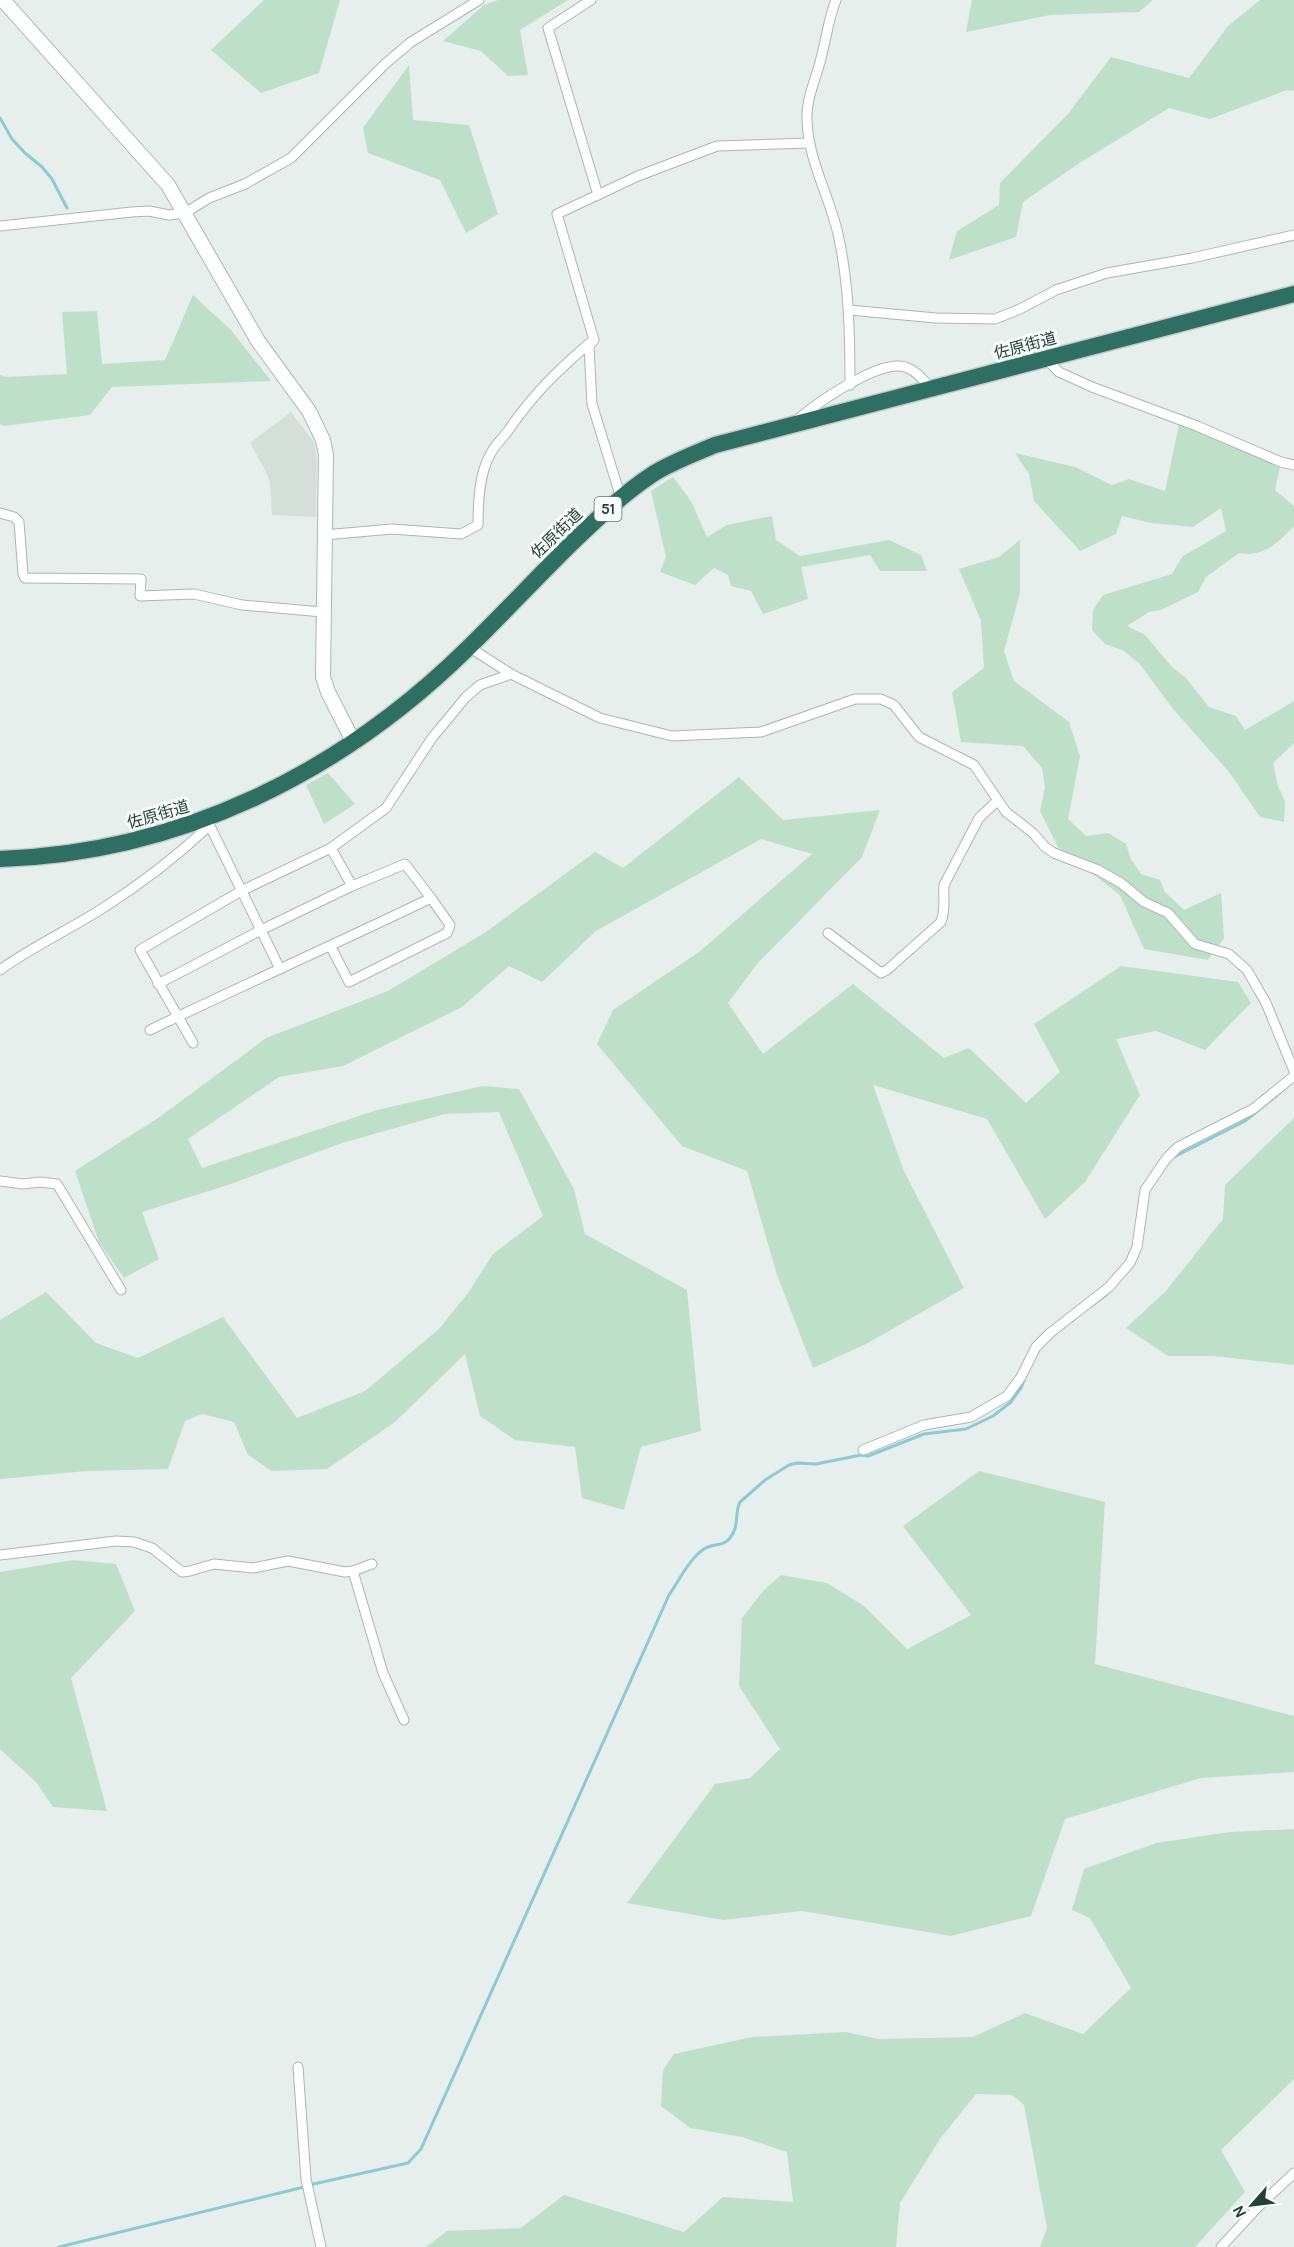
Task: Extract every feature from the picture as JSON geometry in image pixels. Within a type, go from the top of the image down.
[{"type":"highway","name":"佐原街道","points":[[0,859],[61,854],[120,843],[208,822],[275,789],[354,743],[402,709],[469,647],[621,498],[655,473],[715,445],[1294,294]]},
{"type":"street","points":[[3,0],[168,185],[258,341],[309,411],[323,440],[327,489],[324,535],[323,677],[328,692],[354,743]]},
{"type":"street","points":[[0,226],[132,212],[149,211],[169,215],[185,213],[209,198],[245,184],[291,158],[411,42],[479,0]]},
{"type":"street","points":[[591,0],[548,28],[598,195]]},
{"type":"street","points":[[836,0],[808,101],[809,143],[838,233],[849,310],[849,385]]},
{"type":"street","points":[[594,340],[557,214],[674,161],[717,146],[809,143]]},
{"type":"street","points":[[849,310],[936,318],[995,319],[1056,290],[1107,273],[1192,258],[1294,235]]},
{"type":"street","points":[[324,535],[393,530],[461,534],[478,525],[478,506],[491,454],[524,406],[554,374],[594,340]]},
{"type":"street","points":[[594,340],[589,346],[592,404],[621,498]]},
{"type":"street","points":[[1045,358],[1059,372],[1092,387],[1197,426],[1281,462],[1294,465]]},
{"type":"street","points":[[792,424],[815,404],[884,367],[903,366],[920,375],[930,388]]},
{"type":"street","points":[[0,513],[14,517],[19,522],[25,578],[141,579],[140,596],[194,594],[242,605],[323,612]]},
{"type":"street","points":[[469,647],[511,674],[600,718],[672,736],[761,732],[855,699],[881,699],[894,705],[919,737],[974,765],[1006,812],[1033,833],[1045,847],[1054,853],[1098,870],[1121,883],[1144,902],[1168,913],[1195,944],[1229,954],[1247,970],[1266,1003],[1294,1073],[1252,1109],[1178,1147],[1171,1153],[1145,1190],[1137,1247],[1130,1263],[1109,1287],[1050,1333],[1036,1347],[1013,1390],[1007,1396],[971,1417],[924,1425],[863,1450]]},
{"type":"street","points":[[193,1043],[140,950],[241,891],[331,848],[386,808],[432,738],[466,697],[480,685],[511,674]]},
{"type":"street","points":[[828,933],[881,973],[886,970],[941,921],[945,912],[944,885],[979,818],[998,801]]},
{"type":"street","points":[[0,970],[29,949],[81,921],[152,874],[208,822],[280,969]]},
{"type":"street","points":[[331,848],[352,886]]},
{"type":"street","points":[[158,984],[261,930],[352,886],[405,864],[450,925],[447,933],[349,982],[331,947]]},
{"type":"street","points":[[150,1030],[331,947],[431,898]]},
{"type":"street","points":[[0,1171],[4,1181],[23,1185],[40,1182],[57,1184],[121,1290]]},
{"type":"street","points":[[0,1555],[116,1541],[134,1542],[153,1548],[182,1572],[214,1564],[253,1568],[288,1561],[345,1572],[372,1563]]},
{"type":"street","points":[[353,1571],[383,1673],[404,1720]]},
{"type":"street","points":[[298,2067],[306,2179],[321,2247]]},
{"type":"street","points":[[1221,2247],[1294,2173]]},
{"type":"shaded area","points":[[291,412],[314,442],[317,462],[316,517],[272,515],[270,482],[250,443]]},
{"type":"green space","points":[[264,0],[340,0],[319,73],[261,93],[211,50]]},
{"type":"green space","points":[[498,0],[568,0],[520,30],[528,75],[508,76],[481,51],[443,41],[484,5]]},
{"type":"green space","points":[[972,0],[1153,0],[1139,12],[1050,15],[966,32]]},
{"type":"green space","points":[[1260,0],[1294,0],[1294,91],[1287,90],[1210,119],[1169,108],[1078,164],[1023,202],[1016,237],[949,260],[957,231],[999,205],[1000,183],[1067,115],[1111,57],[1189,78],[1228,26]]},
{"type":"green space","points":[[409,65],[413,120],[469,125],[498,214],[466,233],[440,180],[368,153],[363,128]]},
{"type":"green space","points":[[193,295],[231,330],[271,381],[112,387],[90,415],[4,426],[0,424],[0,375],[6,377],[67,374],[62,312],[97,311],[102,364],[165,360]]},
{"type":"green space","points":[[1180,420],[1281,462],[1275,490],[1294,506],[1294,526],[1276,543],[1263,551],[1239,553],[1206,577],[1198,592],[1161,610],[1149,612],[1127,626],[1145,635],[1172,667],[1186,678],[1209,707],[1236,716],[1245,730],[1294,701],[1294,743],[1273,763],[1278,786],[1285,801],[1284,822],[1260,817],[1229,772],[1173,709],[1139,663],[1122,650],[1105,644],[1092,630],[1093,610],[1103,595],[1172,574],[1183,556],[1226,531],[1221,508],[1193,527],[1151,523],[1122,516],[1116,534],[1080,551],[1034,501],[1029,474],[1015,453],[1075,467],[1112,485],[1129,479],[1165,491]]},
{"type":"green space","points":[[673,477],[691,501],[707,537],[727,525],[772,516],[776,540],[800,556],[889,540],[921,555],[927,571],[880,571],[870,555],[801,567],[808,599],[763,614],[751,591],[731,586],[728,575],[714,568],[695,585],[660,572],[666,557],[651,491]]},
{"type":"green space","points":[[1020,540],[1020,593],[1004,651],[1014,681],[1069,722],[1080,756],[1068,819],[1086,836],[1108,833],[1126,844],[1131,859],[1141,874],[1160,880],[1165,892],[1184,910],[1221,893],[1224,938],[1208,960],[1144,949],[1120,895],[1058,847],[1040,811],[1045,787],[1042,768],[1023,746],[961,742],[952,692],[984,668],[981,621],[959,569],[999,557]]},
{"type":"green space","points":[[328,773],[355,804],[324,824],[306,785]]},
{"type":"green space","points":[[739,777],[783,820],[880,810],[862,857],[757,964],[728,1003],[763,1054],[853,984],[944,1058],[969,1048],[1026,1103],[1060,1072],[1034,1024],[1121,966],[1238,982],[1251,1003],[1205,1050],[1156,1031],[1116,1039],[1140,1095],[1085,1182],[1045,1219],[987,1119],[873,1085],[904,1171],[964,1288],[866,1344],[813,1368],[777,1275],[747,1171],[682,1146],[597,1044],[613,1010],[699,952],[812,854],[761,839],[596,931],[542,982],[509,966],[462,1007],[343,1066],[279,1077],[188,1139],[202,1168],[377,1110],[482,1086],[519,1089],[574,1189],[585,1234],[687,1290],[701,1431],[641,1447],[624,1510],[582,1498],[575,1447],[515,1440],[480,1416],[465,1354],[395,1422],[327,1469],[272,1471],[248,1455],[234,1422],[202,1414],[185,1421],[168,1469],[87,1471],[0,1479],[0,1320],[46,1292],[96,1343],[138,1358],[223,1317],[297,1418],[365,1391],[439,1329],[468,1293],[493,1254],[543,1216],[499,1112],[445,1114],[342,1143],[228,1185],[142,1212],[159,1259],[124,1278],[99,1242],[75,1171],[161,1116],[266,1038],[388,991],[486,932],[595,852],[623,868]]},
{"type":"green space","points":[[1294,1118],[1294,1365],[1213,1356],[1168,1356],[1126,1328],[1166,1291],[1223,1219],[1225,1185]]},
{"type":"green space","points":[[979,1471],[1105,1502],[1095,1664],[1294,1716],[1294,1772],[1201,1778],[1065,1819],[1031,1916],[951,1936],[802,1911],[723,1920],[627,1903],[715,1784],[750,1778],[780,1749],[739,1686],[742,1618],[764,1590],[781,1575],[827,1583],[864,1606],[907,1649],[971,1615],[903,1526]]},
{"type":"green space","points":[[73,1560],[116,1564],[135,1611],[71,1678],[107,1811],[53,1807],[36,1782],[0,1749],[0,1572]]},
{"type":"green space","points":[[1294,1829],[1294,2079],[1221,2150],[1245,2192],[1195,2247],[1040,2247],[1047,2228],[1024,2105],[1012,2095],[976,2094],[940,2139],[900,2203],[896,2247],[426,2247],[447,2231],[521,2228],[564,2195],[684,2232],[723,2197],[793,2202],[787,2152],[742,2137],[690,2128],[661,2106],[663,2070],[674,2054],[752,2037],[846,2032],[879,2039],[973,2037],[1025,2013],[1083,2034],[1131,1988],[1090,1918],[1072,1910],[1084,1869],[1156,1843],[1230,1832]]},
{"type":"waterway","points":[[0,118],[12,139],[52,179],[67,208]]},
{"type":"waterway","points":[[1174,1157],[1245,1121],[1276,1096]]},
{"type":"waterway","points":[[1091,1306],[1107,1294]]},
{"type":"waterway","points":[[309,2185],[408,2163],[421,2149],[669,1595],[699,1553],[707,1547],[724,1543],[730,1538],[735,1529],[740,1502],[765,1480],[789,1465],[816,1464],[861,1455],[868,1456],[924,1434],[966,1429],[993,1416],[1011,1402],[1025,1378]]},
{"type":"waterway","points":[[59,2247],[304,2187]]}]
